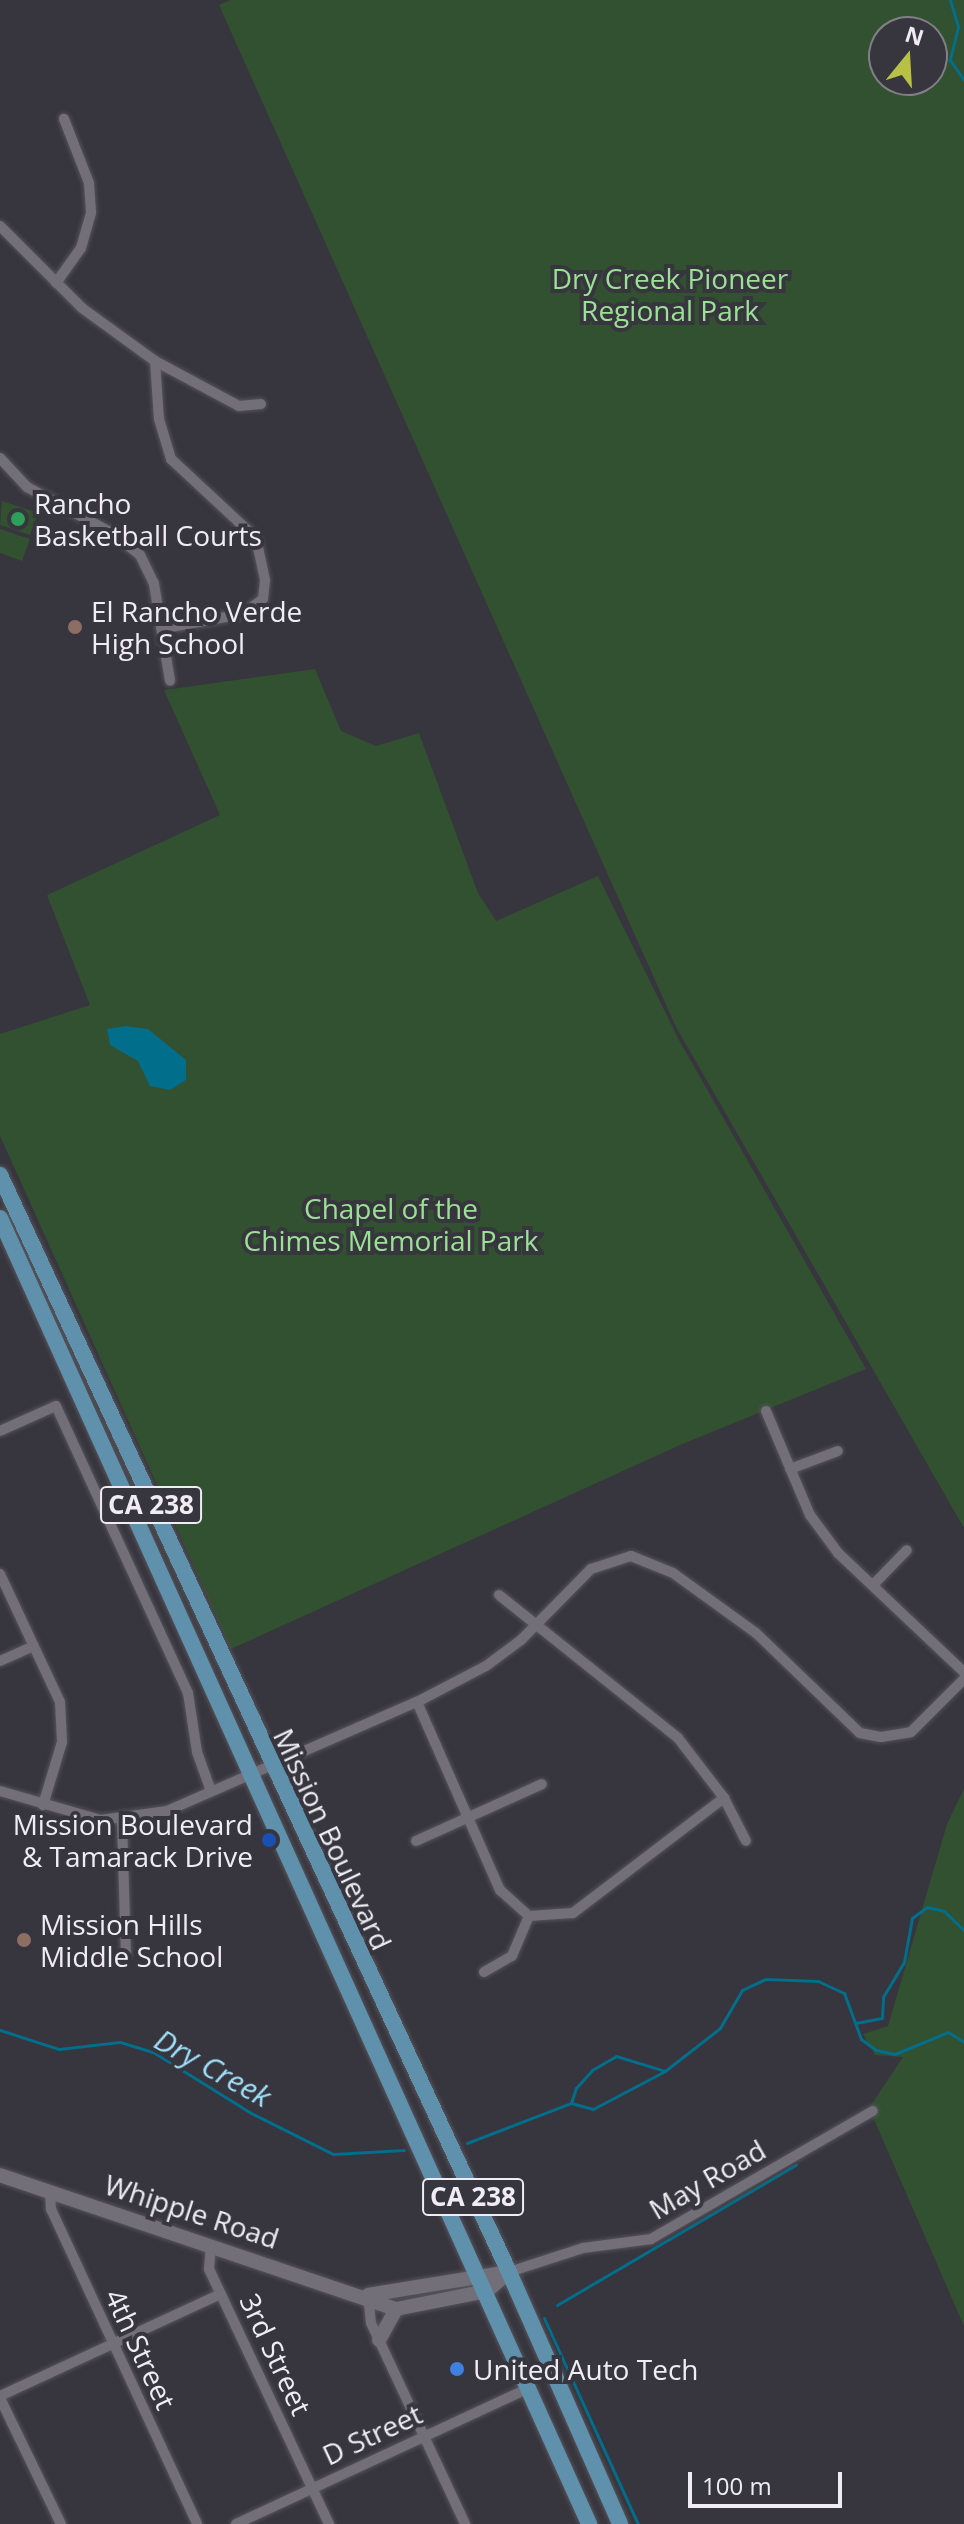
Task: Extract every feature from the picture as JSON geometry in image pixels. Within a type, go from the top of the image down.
[{"type":"main road","name":"Mission Boulevard","points":[[0,1175],[262,1769],[589,2524]]},
{"type":"main road","name":"Mission Boulevard","points":[[0,1218],[262,1769],[509,2272],[620,2524]]},
{"type":"main road","name":"Whipple Road","points":[[0,2175],[368,2295],[396,2309]]},
{"type":"main road","points":[[379,2340],[396,2309],[484,2284],[509,2272]]},
{"type":"main road","name":"Whipple Road","points":[[368,2295],[484,2284]]},
{"type":"street","points":[[56,283],[81,248],[91,212],[89,183],[64,119]]},
{"type":"street","points":[[0,226],[56,283],[155,361],[239,406],[261,404]]},
{"type":"street","points":[[155,361],[159,419],[171,459],[256,538],[265,580],[263,599],[242,614],[161,629]]},
{"type":"street","points":[[0,458],[27,487],[114,534],[140,555],[154,584],[170,681]]},
{"type":"street","points":[[0,1431],[56,1406],[188,1693],[197,1752],[211,1791]]},
{"type":"street","points":[[766,1411],[810,1515],[838,1553],[964,1672]]},
{"type":"street","points":[[790,1469],[838,1451]]},
{"type":"street","points":[[874,1584],[907,1550]]},
{"type":"street","points":[[0,1791],[77,1816],[122,1821],[167,1811],[417,1702],[486,1666],[534,1627],[591,1569],[631,1556],[673,1573],[756,1633],[860,1733],[881,1737],[911,1732],[964,1679]]},
{"type":"street","points":[[0,1574],[60,1702],[63,1728],[43,1805]]},
{"type":"street","points":[[499,1595],[534,1627],[678,1738],[724,1798],[746,1841]]},
{"type":"street","points":[[0,1661],[34,1646]]},
{"type":"street","points":[[417,1702],[500,1890],[529,1916],[573,1913],[724,1798]]},
{"type":"street","points":[[416,1841],[542,1784]]},
{"type":"street","points":[[122,1821],[126,1955]]},
{"type":"street","points":[[484,1972],[512,1956],[529,1916]]},
{"type":"street","name":"May Road","points":[[509,2272],[583,2248],[651,2239],[873,2111]]},
{"type":"street","name":"4th Street","points":[[50,2191],[51,2209],[111,2345],[197,2524]]},
{"type":"street","name":"3rd Street","points":[[211,2246],[209,2269],[329,2524]]},
{"type":"street","points":[[61,2524],[0,2397],[221,2294]]},
{"type":"street","points":[[368,2295],[379,2340],[465,2524]]},
{"type":"street","name":"D Street","points":[[236,2524],[529,2388]]},
{"type":"green space","name":"Dry Creek Pioneer Regional Park","points":[[230,0],[964,0],[964,1528],[676,1027],[219,5]]},
{"type":"green space","name":"Rancho Basketball Courts","points":[[2,501],[38,513],[30,535],[0,525]]},
{"type":"green space","name":"Rancho Basketball Courts","points":[[0,529],[30,539],[22,561],[0,553]]},
{"type":"green space","name":"Chapel of the Chimes Memorial Park","points":[[315,669],[341,731],[376,746],[419,733],[478,893],[496,921],[598,876],[679,1040],[866,1369],[680,1445],[231,1649],[0,1136],[0,1034],[90,1005],[47,895],[220,815],[164,690]]},
{"type":"green space","points":[[964,1789],[964,2326],[869,2108],[903,2057],[875,2055],[863,2034],[888,2026],[947,1824]]},
{"type":"water","points":[[126,1026],[148,1029],[186,1060],[186,1080],[170,1090],[150,1086],[138,1061],[110,1045],[107,1029]]},
{"type":"waterway","name":"Dry Creek","points":[[950,0],[958,27],[950,60],[964,80]]},
{"type":"waterway","name":"Dry Creek","points":[[856,2023],[882,2018],[883,1997],[904,1962],[912,1918],[927,1907],[944,1911],[964,1930]]},
{"type":"waterway","name":"Dry Creek","points":[[467,2143],[571,2103],[593,2109],[665,2071],[720,2028],[742,1990],[766,1979],[818,1981],[844,1993],[861,2039],[876,2050],[895,2054],[948,2032],[964,2042]]},
{"type":"waterway","name":"Dry Creek","points":[[0,2030],[59,2049],[120,2042],[153,2052],[251,2113],[333,2154],[404,2150]]},
{"type":"waterway","name":"Dry Creek","points":[[571,2103],[576,2088],[592,2070],[616,2056],[665,2071]]},
{"type":"waterway","points":[[557,2305],[796,2165]]},
{"type":"waterway","points":[[544,2318],[638,2524]]},
{"type":"place","name":"Rancho Basketball Courts","points":[[18,519]]},
{"type":"place","name":"El Rancho Verde High School","points":[[75,627]]},
{"type":"place","name":"Mission Boulevard & Tamarack Drive","points":[[269,1840]]},
{"type":"place","name":"Mission Hills Middle School","points":[[24,1940]]},
{"type":"place","name":"United Auto Tech","points":[[457,2369]]}]
